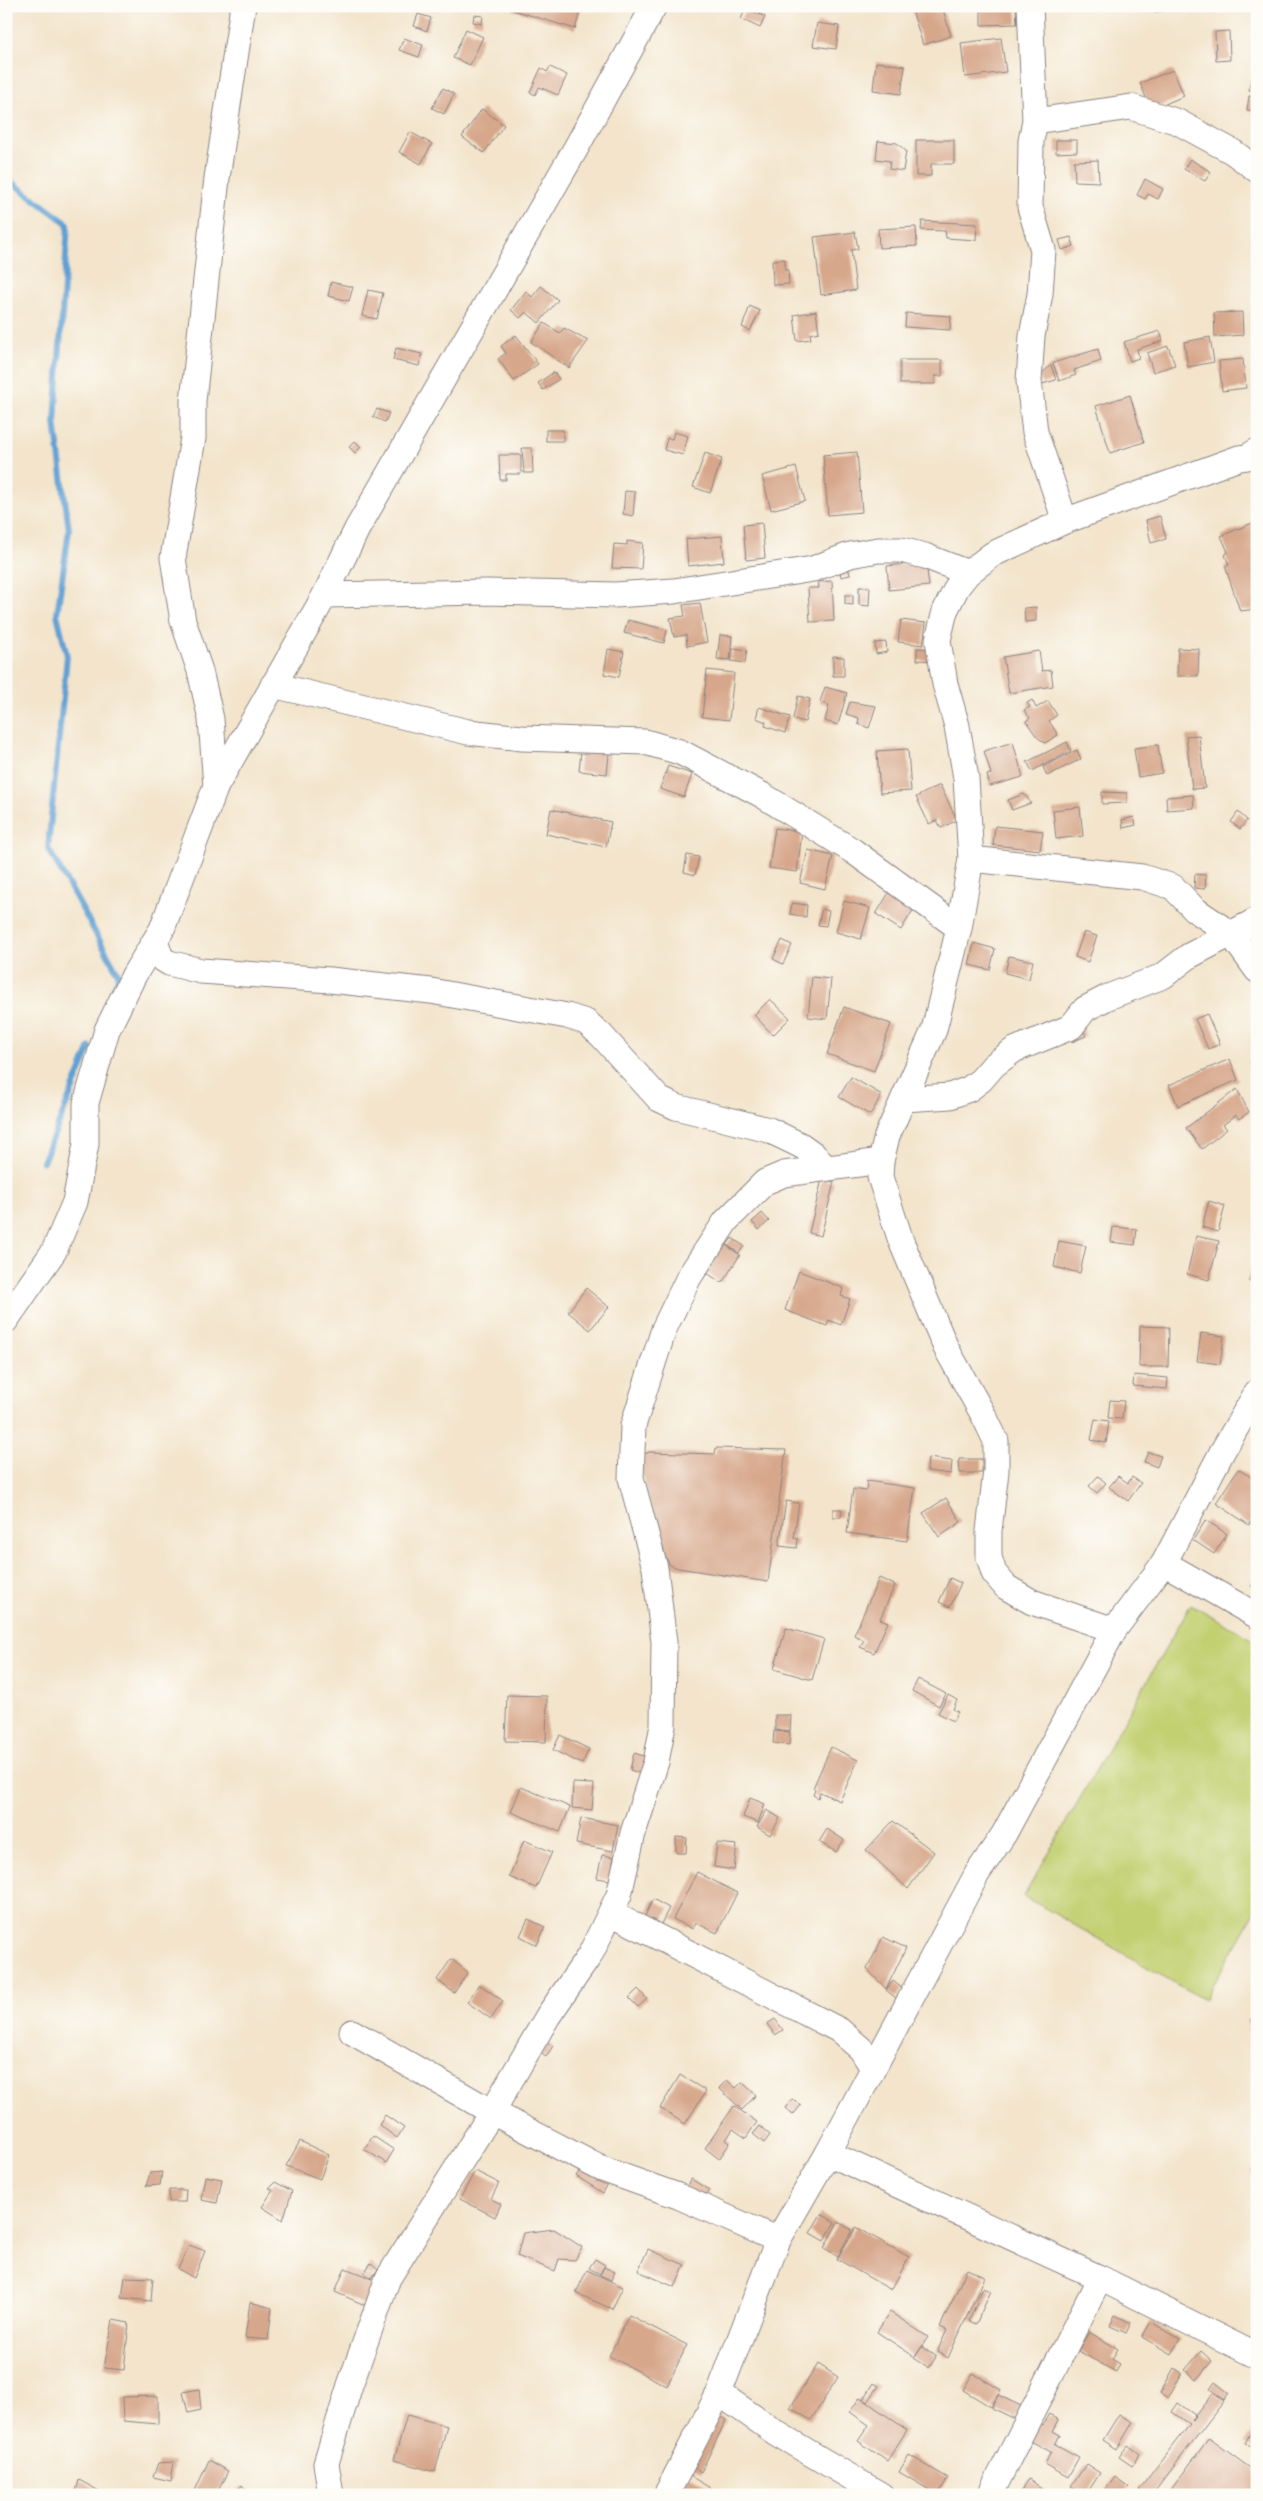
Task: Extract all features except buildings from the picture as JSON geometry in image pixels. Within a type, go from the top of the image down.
[{"type":"street","points":[[216,786],[210,719],[200,671],[183,621],[173,558],[193,438],[193,401],[217,178],[243,6]]},
{"type":"street","points":[[6,1320],[54,1252],[75,1202],[86,1144],[86,1103],[93,1071],[107,1030],[134,975],[162,929],[216,786],[324,595],[358,529],[576,148],[654,6]]},
{"type":"street","points":[[1030,6],[1035,121],[1031,141],[1030,207],[1042,250],[1040,294],[1032,336],[1029,380],[1035,432],[1065,521]]},
{"type":"street","points":[[1035,121],[1131,107],[1178,122],[1233,152],[1257,170]]},
{"type":"street","points":[[1114,1630],[1032,1602],[1006,1587],[994,1573],[989,1556],[989,1532],[996,1471],[996,1441],[986,1418],[946,1348],[901,1241],[880,1177],[881,1161],[887,1136],[934,1030],[959,928],[971,859],[966,778],[957,726],[945,684],[938,640],[945,611],[957,587],[968,573],[993,554],[1065,521],[1239,458],[1253,457]]},
{"type":"street","points":[[324,595],[487,592],[615,595],[674,591],[813,569],[850,555],[878,550],[901,550],[925,556],[968,573]]},
{"type":"street","points":[[273,685],[468,732],[522,738],[645,742],[680,752],[762,795],[853,850],[959,928]]},
{"type":"street","points":[[971,859],[1142,877],[1173,887],[1194,909],[1231,934],[1257,970]]},
{"type":"street","points":[[904,1099],[950,1096],[969,1089],[982,1080],[994,1065],[1014,1050],[1071,1026],[1085,1009],[1108,996],[1163,976],[1189,956],[1257,920]]},
{"type":"street","points":[[155,941],[161,958],[169,963],[202,972],[330,980],[431,991],[567,1016],[586,1022],[601,1034],[658,1099],[683,1109],[769,1130],[802,1146],[813,1154],[826,1168]]},
{"type":"street","points":[[331,2495],[326,2463],[350,2385],[388,2278],[492,2112],[548,2016],[590,1955],[619,1895],[633,1833],[656,1762],[663,1725],[664,1642],[655,1568],[631,1478],[633,1426],[664,1329],[689,1276],[726,1221],[765,1182],[784,1174],[881,1161]]},
{"type":"street","points":[[666,2495],[719,2393],[778,2240],[828,2153],[977,1874],[1004,1834],[1114,1630],[1164,1562],[1222,1452],[1257,1392]]},
{"type":"street","points":[[1164,1562],[1257,1616]]},
{"type":"street","points":[[611,1913],[839,2030],[861,2049],[873,2068]]},
{"type":"street","points":[[352,2032],[492,2112],[602,2169],[678,2196],[778,2240]]},
{"type":"street","points":[[828,2153],[1100,2278],[1257,2356]]},
{"type":"street","points":[[990,2495],[1100,2278]]},
{"type":"street","points":[[719,2393],[776,2433],[881,2495]]},
{"type":"green space","points":[[1191,1604],[1257,1642],[1257,1908],[1204,2000],[1024,1896]]},
{"type":"waterway","points":[[6,178],[68,224],[55,422],[69,530],[57,614],[67,656],[48,848],[119,975],[112,994]]},
{"type":"waterway","points":[[43,1162],[90,1047]]}]
